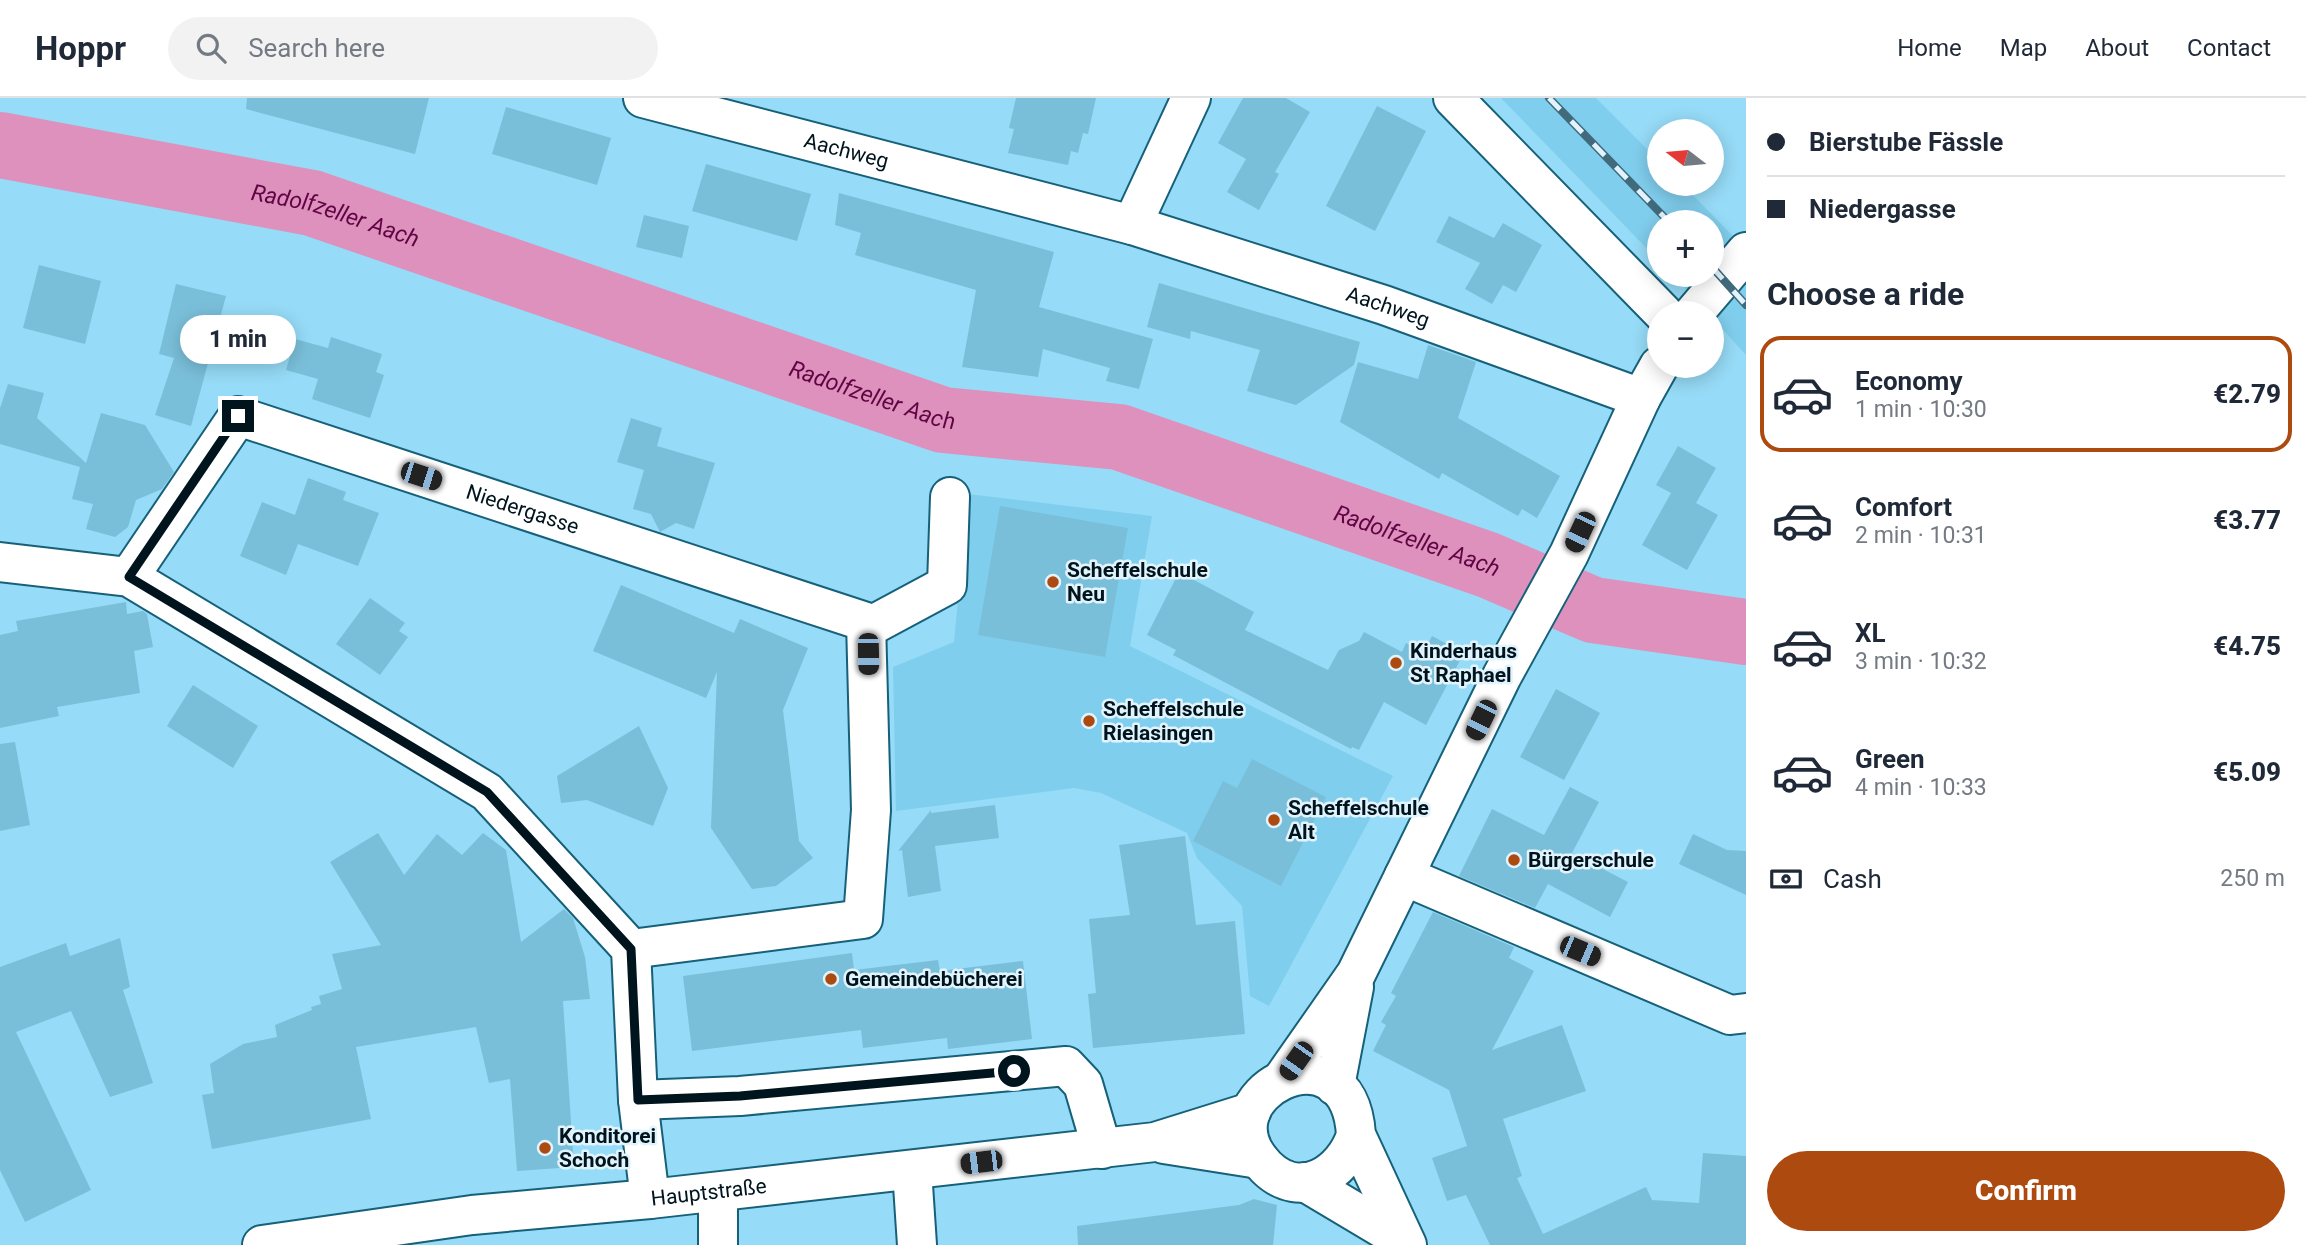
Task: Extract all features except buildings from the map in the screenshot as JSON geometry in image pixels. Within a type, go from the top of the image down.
[{"type":"street","points":[[1132,225],[1191,98]]},
{"type":"street","points":[[1454,98],[1651,301]]},
{"type":"street","name":"Aachweg","points":[[658,100],[1132,225],[1384,305],[1641,398]]},
{"type":"street","points":[[1704,301],[1746,252]]},
{"type":"street","points":[[1284,1077],[1356,974],[1502,676],[1569,554],[1641,398],[1653,378]]},
{"type":"street","name":"Niedergasse","points":[[129,577],[238,416],[866,622],[867,628]]},
{"type":"street","points":[[631,949],[863,919],[872,810],[867,628],[947,585],[950,497]]},
{"type":"street","points":[[0,562],[129,577],[487,792],[631,949],[638,1100],[650,1199]]},
{"type":"street","points":[[1404,876],[1730,1015],[1746,1013]]},
{"type":"street","points":[[1335,1086],[1356,974]]},
{"type":"street","points":[[638,1100],[740,1096],[1066,1066],[1083,1084],[1102,1149]]},
{"type":"street","points":[[1301,1074],[1319,1076],[1335,1086],[1348,1099],[1355,1116],[1356,1135],[1350,1153],[1339,1167],[1324,1178],[1305,1182],[1287,1180],[1270,1171],[1259,1160],[1251,1145],[1251,1112],[1270,1085],[1284,1077],[1301,1074]]},
{"type":"street","points":[[1155,1142],[1251,1112]]},
{"type":"street","points":[[1356,1135],[1406,1243]]},
{"type":"street","points":[[1155,1142],[1259,1160]]},
{"type":"street","name":"Hauptstraße","points":[[262,1245],[472,1215],[718,1192],[1155,1142]]},
{"type":"street","points":[[912,1170],[918,1245]]},
{"type":"street","points":[[1305,1182],[1406,1243]]},
{"type":"street","points":[[718,1192],[718,1245]]},
{"type":"shaded area","points":[[1501,98],[1596,98],[1647,149],[1647,196],[1694,196],[1707,210],[1647,210],[1647,249]]},
{"type":"shaded area","points":[[1724,227],[1746,250],[1746,355],[1724,331],[1724,301],[1697,301],[1684,287],[1724,287]]},
{"type":"shaded area","name":"Scheffelschule Rielasingen","points":[[968,494],[1152,516],[1130,646],[1393,776],[1269,1006],[1250,996],[1242,906],[1197,858],[1187,833],[1101,793],[1074,788],[896,811],[893,667],[954,642]]},
{"type":"waterway","name":"Radolfzeller Aach","points":[[0,145],[312,203],[943,420],[1119,437],[1488,565],[1593,610],[1746,632]]},
{"type":"railway","points":[[1549,98],[1657,210]]},
{"type":"railway","points":[[1724,280],[1746,305]]},
{"type":"place","name":"Scheffelschule Neu","points":[[1053,582]]},
{"type":"place","name":"Kinderhaus St Raphael","points":[[1396,663]]},
{"type":"place","name":"Scheffelschule Rielasingen","points":[[1089,721]]},
{"type":"place","name":"Scheffelschule Alt","points":[[1274,820]]},
{"type":"place","name":"Bürgerschule","points":[[1514,860]]},
{"type":"place","name":"Gemeindebücherei","points":[[831,979]]},
{"type":"place","name":"Konditorei Schoch","points":[[545,1148]]},
{"type":"route","points":[[238,416],[129,577],[413,744],[487,792],[631,949],[638,1100],[740,1096],[1014,1071]]}]
